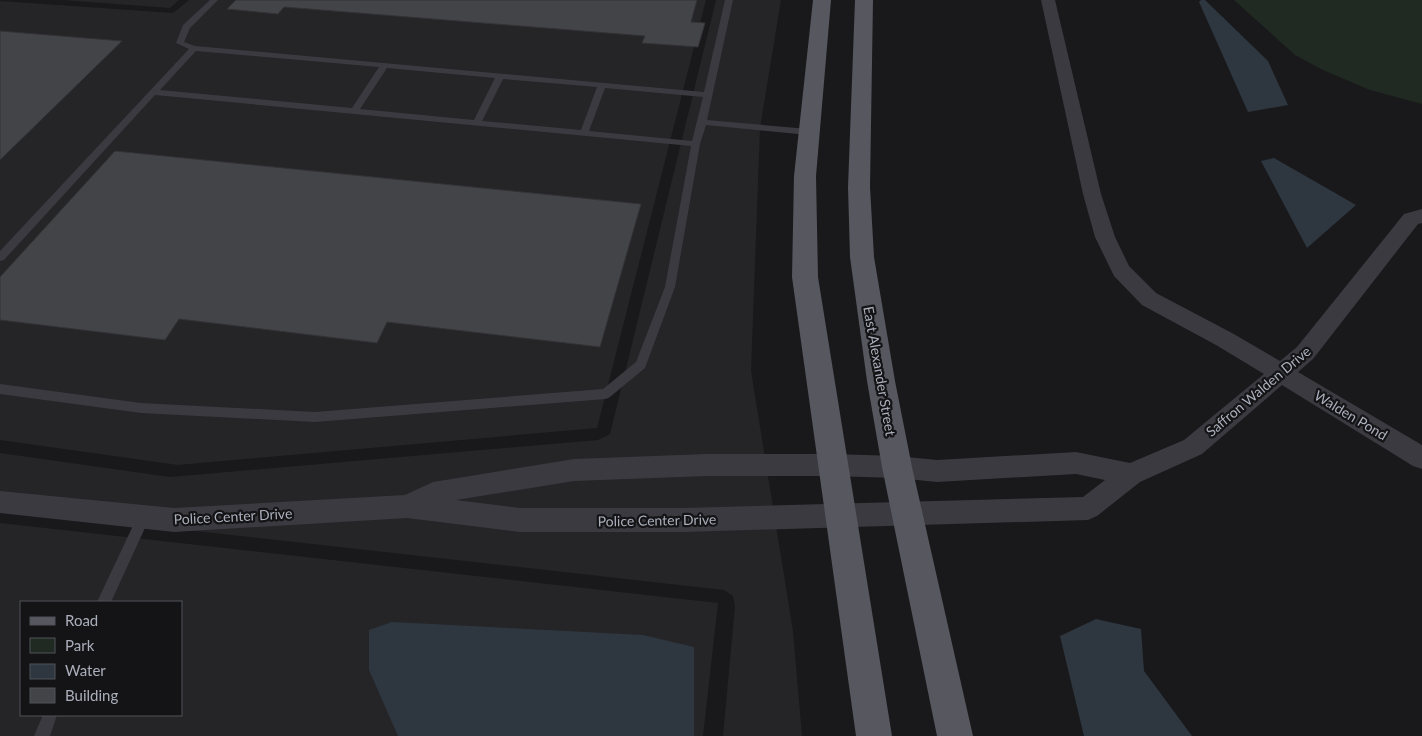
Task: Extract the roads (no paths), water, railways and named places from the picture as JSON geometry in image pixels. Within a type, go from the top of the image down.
[{"type":"main road","points":[[822,0],[805,176],[805,277],[874,736]]},
{"type":"main road","name":"East Alexander Street","points":[[864,0],[859,187],[862,257],[881,381],[897,467],[955,736]]},
{"type":"street","name":"Walden Pond","points":[[1048,0],[1092,194],[1105,237],[1121,271],[1150,299],[1224,339],[1422,458]]},
{"type":"street","name":"Saffron Walden Drive","points":[[908,513],[1088,508],[1131,474],[1193,447],[1306,353],[1411,218],[1422,216]]},
{"type":"street","points":[[897,467],[937,471],[1076,463],[1131,474]]},
{"type":"street","name":"Police Center Drive","points":[[406,506],[432,493],[574,470],[707,465],[897,467]]},
{"type":"street","name":"Police Center Drive","points":[[0,502],[174,520],[406,506],[520,520],[684,520],[908,513]]},
{"type":"lane","points":[[214,0],[186,27],[180,43],[194,48],[708,95]]},
{"type":"lane","points":[[0,388],[142,408],[315,416],[606,394],[641,365],[670,287],[696,144],[729,0]]},
{"type":"lane","points":[[0,257],[194,48]]},
{"type":"lane","points":[[354,112],[385,65]]},
{"type":"lane","points":[[476,123],[500,76]]},
{"type":"lane","points":[[584,133],[602,85]]},
{"type":"lane","points":[[153,92],[696,144]]},
{"type":"lane","points":[[702,122],[808,132]]},
{"type":"lane","points":[[104,601],[144,516]]},
{"type":"lane","points":[[42,736],[50,716]]},
{"type":"water","points":[[1205,0],[1268,61],[1288,105],[1248,112],[1199,2]]},
{"type":"water","points":[[1274,158],[1356,205],[1307,248],[1261,161]]},
{"type":"water","points":[[1096,619],[1141,629],[1144,671],[1192,736],[1084,736],[1060,636]]},
{"type":"water","points":[[392,622],[643,635],[694,647],[694,736],[398,736],[369,670],[369,630]]}]
